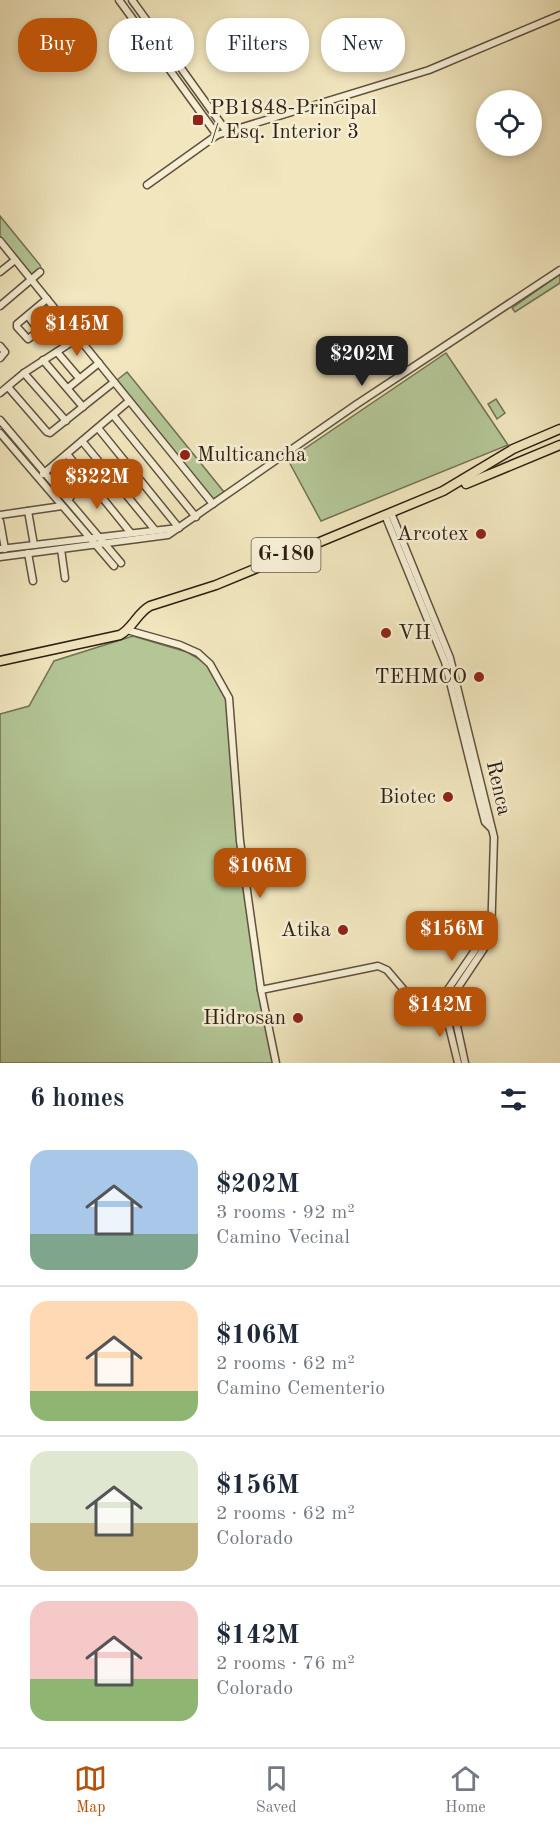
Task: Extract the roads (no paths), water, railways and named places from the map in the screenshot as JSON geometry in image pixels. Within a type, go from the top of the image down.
[{"type":"main road","name":"G-180","points":[[443,491],[513,448],[560,429]]},
{"type":"main road","name":"G-180","points":[[0,661],[116,637],[127,630],[139,613],[150,606],[202,590],[560,445]]},
{"type":"street","points":[[119,0],[217,135]]},
{"type":"street","points":[[132,0],[228,132]]},
{"type":"street","points":[[147,185],[217,135],[418,74],[560,15]]},
{"type":"street","points":[[0,241],[213,504]]},
{"type":"street","points":[[0,273],[15,260]]},
{"type":"street","points":[[0,557],[168,535],[357,404],[560,270]]},
{"type":"street","points":[[0,306],[40,272]]},
{"type":"street","points":[[28,316],[39,332],[28,339],[17,326],[28,316],[47,299]]},
{"type":"street","points":[[0,393],[24,373],[78,338]]},
{"type":"street","points":[[0,346],[5,352],[0,358]]},
{"type":"street","points":[[57,352],[79,378]]},
{"type":"street","points":[[43,360],[83,407]]},
{"type":"street","points":[[68,388],[99,363]]},
{"type":"street","points":[[24,373],[66,421]]},
{"type":"street","points":[[8,387],[49,433],[114,382]]},
{"type":"street","points":[[38,478],[129,401]]},
{"type":"street","points":[[113,415],[196,517]]},
{"type":"street","points":[[0,420],[105,543],[117,564],[95,545],[0,433]]},
{"type":"street","points":[[98,428],[179,528]]},
{"type":"street","points":[[82,441],[154,530]]},
{"type":"street","points":[[67,454],[130,532]]},
{"type":"street","points":[[68,501],[86,478]]},
{"type":"street","points":[[0,515],[62,506]]},
{"type":"street","points":[[28,511],[34,545]]},
{"type":"street","name":"Renca","points":[[388,514],[433,623],[486,822],[491,828],[494,841],[491,938],[445,1007]]},
{"type":"street","points":[[0,521],[2,549],[130,532],[179,528]]},
{"type":"street","points":[[61,549],[65,578]]},
{"type":"street","points":[[28,553],[33,581]]},
{"type":"street","points":[[127,630],[171,642],[198,653],[210,664],[229,698],[240,841],[261,990],[276,1063]]},
{"type":"street","points":[[442,998],[482,940]]},
{"type":"street","points":[[261,990],[378,966],[387,970],[410,997],[415,999],[451,998],[458,1046],[458,1063]]},
{"type":"street","points":[[442,998],[465,1063]]},
{"type":"place","name":"PB1848-Principal / Esq. Interior 3","points":[[198,120]]},
{"type":"place","name":"Multicancha","points":[[185,455]]},
{"type":"place","name":"Arcotex","points":[[481,534]]},
{"type":"place","name":"VH","points":[[386,633]]},
{"type":"place","name":"TEHMCO","points":[[479,677]]},
{"type":"place","name":"Biotec","points":[[448,797]]},
{"type":"place","name":"Atika","points":[[343,930]]},
{"type":"place","name":"Hidrosan","points":[[298,1018]]}]
